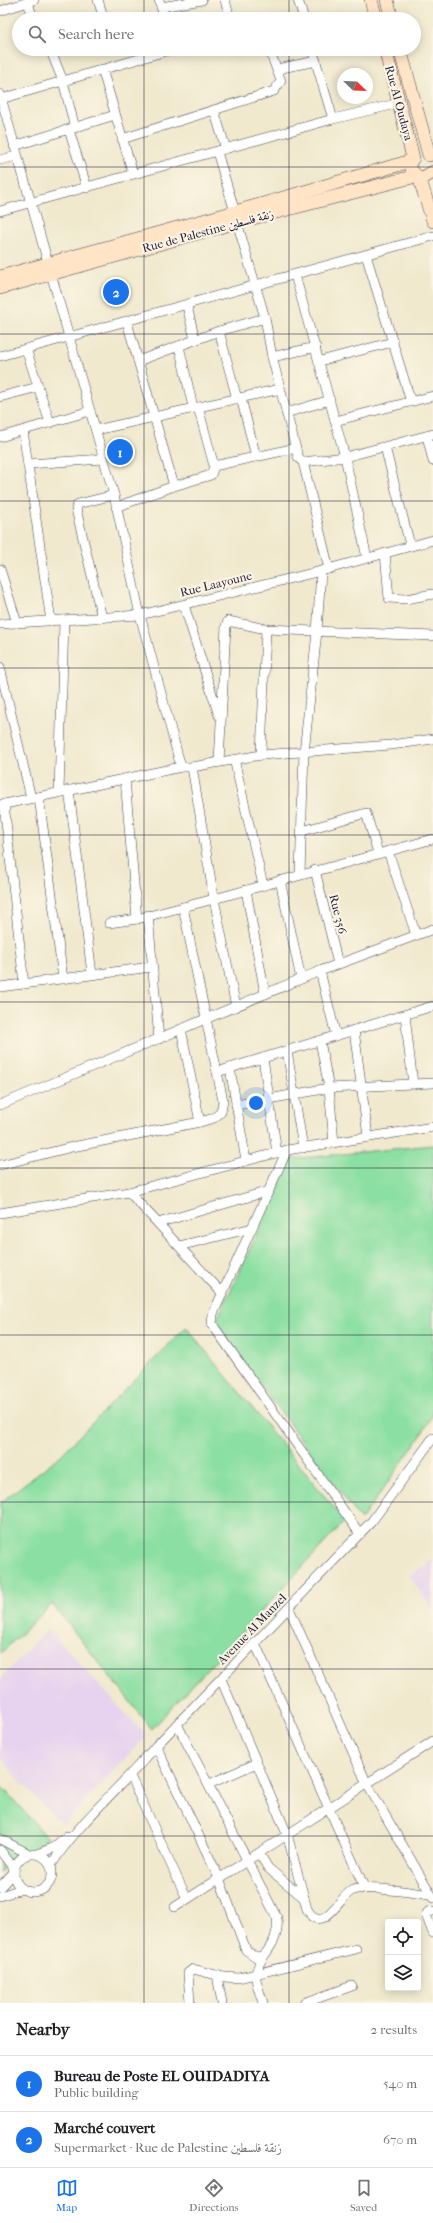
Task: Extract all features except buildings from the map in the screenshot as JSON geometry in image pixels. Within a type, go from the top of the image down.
[{"type":"main road","points":[[371,0],[374,12]]},
{"type":"main road","points":[[387,0],[390,12]]},
{"type":"main road","name":"Rue Al Oudaya","points":[[387,56],[400,103],[412,159],[411,170],[418,177],[433,221]]},
{"type":"main road","name":"Rue Al Oudaya","points":[[402,56],[431,156]]},
{"type":"main road","name":"Rue de Palestine زنقة فلسطين","points":[[0,288],[49,269],[236,217],[412,159],[419,154],[431,156]]},
{"type":"main road","name":"Rue de Palestine زنقة فلسطين","points":[[236,217],[418,177],[426,177],[433,172]]},
{"type":"main road","name":"Rue de Palestine زنقة فلسطين","points":[[0,276],[49,269]]},
{"type":"street","points":[[98,0],[102,12]]},
{"type":"street","points":[[160,4],[202,0]]},
{"type":"street","points":[[225,0],[228,12]]},
{"type":"street","points":[[298,0],[302,12]]},
{"type":"street","points":[[0,10],[31,1],[32,12]]},
{"type":"street","points":[[55,56],[63,81],[72,129],[87,188]]},
{"type":"street","points":[[148,56],[63,81],[1,97],[4,125],[17,156],[114,495],[140,615],[181,767]]},
{"type":"street","points":[[122,139],[274,91],[281,80],[272,56]]},
{"type":"street","points":[[314,56],[333,119]]},
{"type":"street","points":[[277,69],[316,61]]},
{"type":"street","points":[[102,69],[133,174]]},
{"type":"street","points":[[0,211],[333,119],[400,103]]},
{"type":"street","points":[[214,110],[236,217],[257,286],[265,318],[272,357],[298,457],[303,462],[325,570],[304,752],[300,874]]},
{"type":"street","points":[[14,146],[115,115]]},
{"type":"street","points":[[0,160],[17,156]]},
{"type":"street","points":[[0,356],[187,306],[433,236]]},
{"type":"street","points":[[366,255],[411,402]]},
{"type":"street","points":[[295,275],[320,361],[345,457],[367,558]]},
{"type":"street","points":[[187,306],[195,340]]},
{"type":"street","points":[[138,361],[195,340],[265,318]]},
{"type":"street","points":[[127,322],[174,486]]},
{"type":"street","points":[[219,332],[256,457]]},
{"type":"street","points":[[320,361],[393,342]]},
{"type":"street","points":[[116,507],[174,486],[211,475],[214,466],[178,346]]},
{"type":"street","points":[[272,357],[316,347]]},
{"type":"street","points":[[26,349],[50,423]]},
{"type":"street","points":[[0,397],[38,387]]},
{"type":"street","points":[[96,430],[280,389]]},
{"type":"street","points":[[335,422],[433,396]]},
{"type":"street","points":[[286,413],[330,400]]},
{"type":"street","points":[[0,437],[90,411]]},
{"type":"street","points":[[23,431],[51,621]]},
{"type":"street","points":[[303,462],[345,457],[430,435],[433,461]]},
{"type":"street","points":[[385,447],[410,545]]},
{"type":"street","points":[[214,466],[296,448]]},
{"type":"street","points":[[28,464],[103,459]]},
{"type":"street","points":[[102,618],[76,509],[78,504],[114,495]]},
{"type":"street","name":"Rue Laayoune","points":[[0,624],[140,615],[325,570],[410,545],[433,540]]},
{"type":"street","points":[[385,553],[390,598],[406,599],[433,594]]},
{"type":"street","points":[[0,569],[17,623]]},
{"type":"street","points":[[184,605],[221,722]]},
{"type":"street","points":[[59,792],[64,620]]},
{"type":"street","points":[[219,762],[226,623],[231,620],[266,629],[433,636]]},
{"type":"street","points":[[261,755],[266,629]]},
{"type":"street","points":[[0,667],[35,798],[62,979]]},
{"type":"street","points":[[24,984],[2,804],[181,767],[192,767],[234,759],[261,755],[433,739]]},
{"type":"street","points":[[234,759],[263,885]]},
{"type":"street","points":[[192,767],[214,899],[236,1007]]},
{"type":"street","points":[[125,779],[137,919]]},
{"type":"street","points":[[69,790],[92,974]]},
{"type":"street","points":[[302,831],[366,813],[378,853]]},
{"type":"street","points":[[109,923],[137,919],[184,907],[300,874],[433,839]]},
{"type":"street","points":[[388,851],[416,935]]},
{"type":"street","name":"Rue 356","points":[[315,870],[338,964]]},
{"type":"street","points":[[280,880],[301,979]]},
{"type":"street","points":[[246,890],[266,994]]},
{"type":"street","points":[[0,1166],[72,1147],[200,1122],[214,1118],[223,1108],[207,1019],[184,907]]},
{"type":"street","points":[[148,915],[151,967],[159,1039]]},
{"type":"street","points":[[0,1105],[320,971],[433,929]]},
{"type":"street","points":[[0,987],[151,967]]},
{"type":"street","points":[[320,971],[336,1036]]},
{"type":"street","points":[[217,1072],[433,1006]]},
{"type":"street","points":[[405,1015],[413,1084]]},
{"type":"street","points":[[181,1029],[200,1122]]},
{"type":"street","points":[[354,1030],[368,1137]]},
{"type":"street","points":[[320,1040],[329,1088],[334,1143]]},
{"type":"street","points":[[287,1050],[303,1148]]},
{"type":"street","points":[[263,1058],[278,1153]]},
{"type":"street","points":[[230,1068],[246,1161]]},
{"type":"street","points":[[236,1105],[329,1088],[433,1083]]},
{"type":"street","points":[[0,1213],[129,1192],[287,1150],[433,1127]]},
{"type":"street","points":[[287,1150],[211,1319],[212,1324],[360,1534]]},
{"type":"street","points":[[158,1223],[268,1191]]},
{"type":"street","points":[[129,1192],[222,1293]]},
{"type":"street","points":[[179,1246],[252,1228]]},
{"type":"street","name":"Avenue Al Manzel","points":[[34,1854],[54,1848],[78,1829],[130,1776],[156,1746],[360,1534],[406,1478],[433,1438]]},
{"type":"street","points":[[289,1608],[367,1784],[432,1897]]},
{"type":"street","points":[[255,1643],[365,1889]]},
{"type":"street","points":[[221,1679],[287,1834],[310,1915],[322,1918],[328,1916],[347,1894],[353,1890],[365,1889],[432,1897]]},
{"type":"street","points":[[177,1724],[277,1918],[276,1940],[263,1956],[257,1975],[263,2003]]},
{"type":"street","points":[[174,1906],[433,1741]]},
{"type":"street","points":[[156,1746],[219,1878],[246,1950],[256,1957],[263,1956]]},
{"type":"street","points":[[209,1784],[257,1764]]},
{"type":"street","points":[[130,1776],[187,1899]]},
{"type":"street","name":"Avenue Al Manzel","points":[[51,1865],[78,1829]]},
{"type":"street","points":[[0,1839],[47,1859],[51,1865],[52,1877],[46,1888],[34,1893],[22,1889],[16,1882],[14,1871],[0,1850]]},
{"type":"street","points":[[259,1853],[268,1868],[304,1898]]},
{"type":"street","points":[[0,1886],[14,1871],[19,1859],[34,1854]]},
{"type":"street","points":[[0,1896],[22,1889]]},
{"type":"street","points":[[431,1911],[426,1915],[433,1933]]},
{"type":"street","points":[[190,2003],[188,1977],[190,1970],[197,1968],[217,1975],[232,1978],[257,1975],[356,1949]]},
{"type":"street","points":[[217,1975],[222,2003]]},
{"type":"street","points":[[304,2003],[352,1986]]},
{"type":"shaded area","points":[[433,1560],[433,1609],[409,1576]]},
{"type":"shaded area","points":[[48,1629],[146,1736],[62,1826],[0,1758],[0,1679]]},
{"type":"green space","points":[[433,1145],[433,1414],[420,1437],[361,1520],[215,1324],[292,1159]]},
{"type":"green space","points":[[186,1327],[345,1521],[152,1729],[52,1604],[0,1654],[0,1503],[60,1456]]},
{"type":"green space","points":[[0,1785],[48,1838],[0,1872]]},
{"type":"place","name":"Marché couvert","points":[[116,292]]},
{"type":"place","name":"Bureau de Poste EL OUIDADIYA","points":[[120,452]]}]
